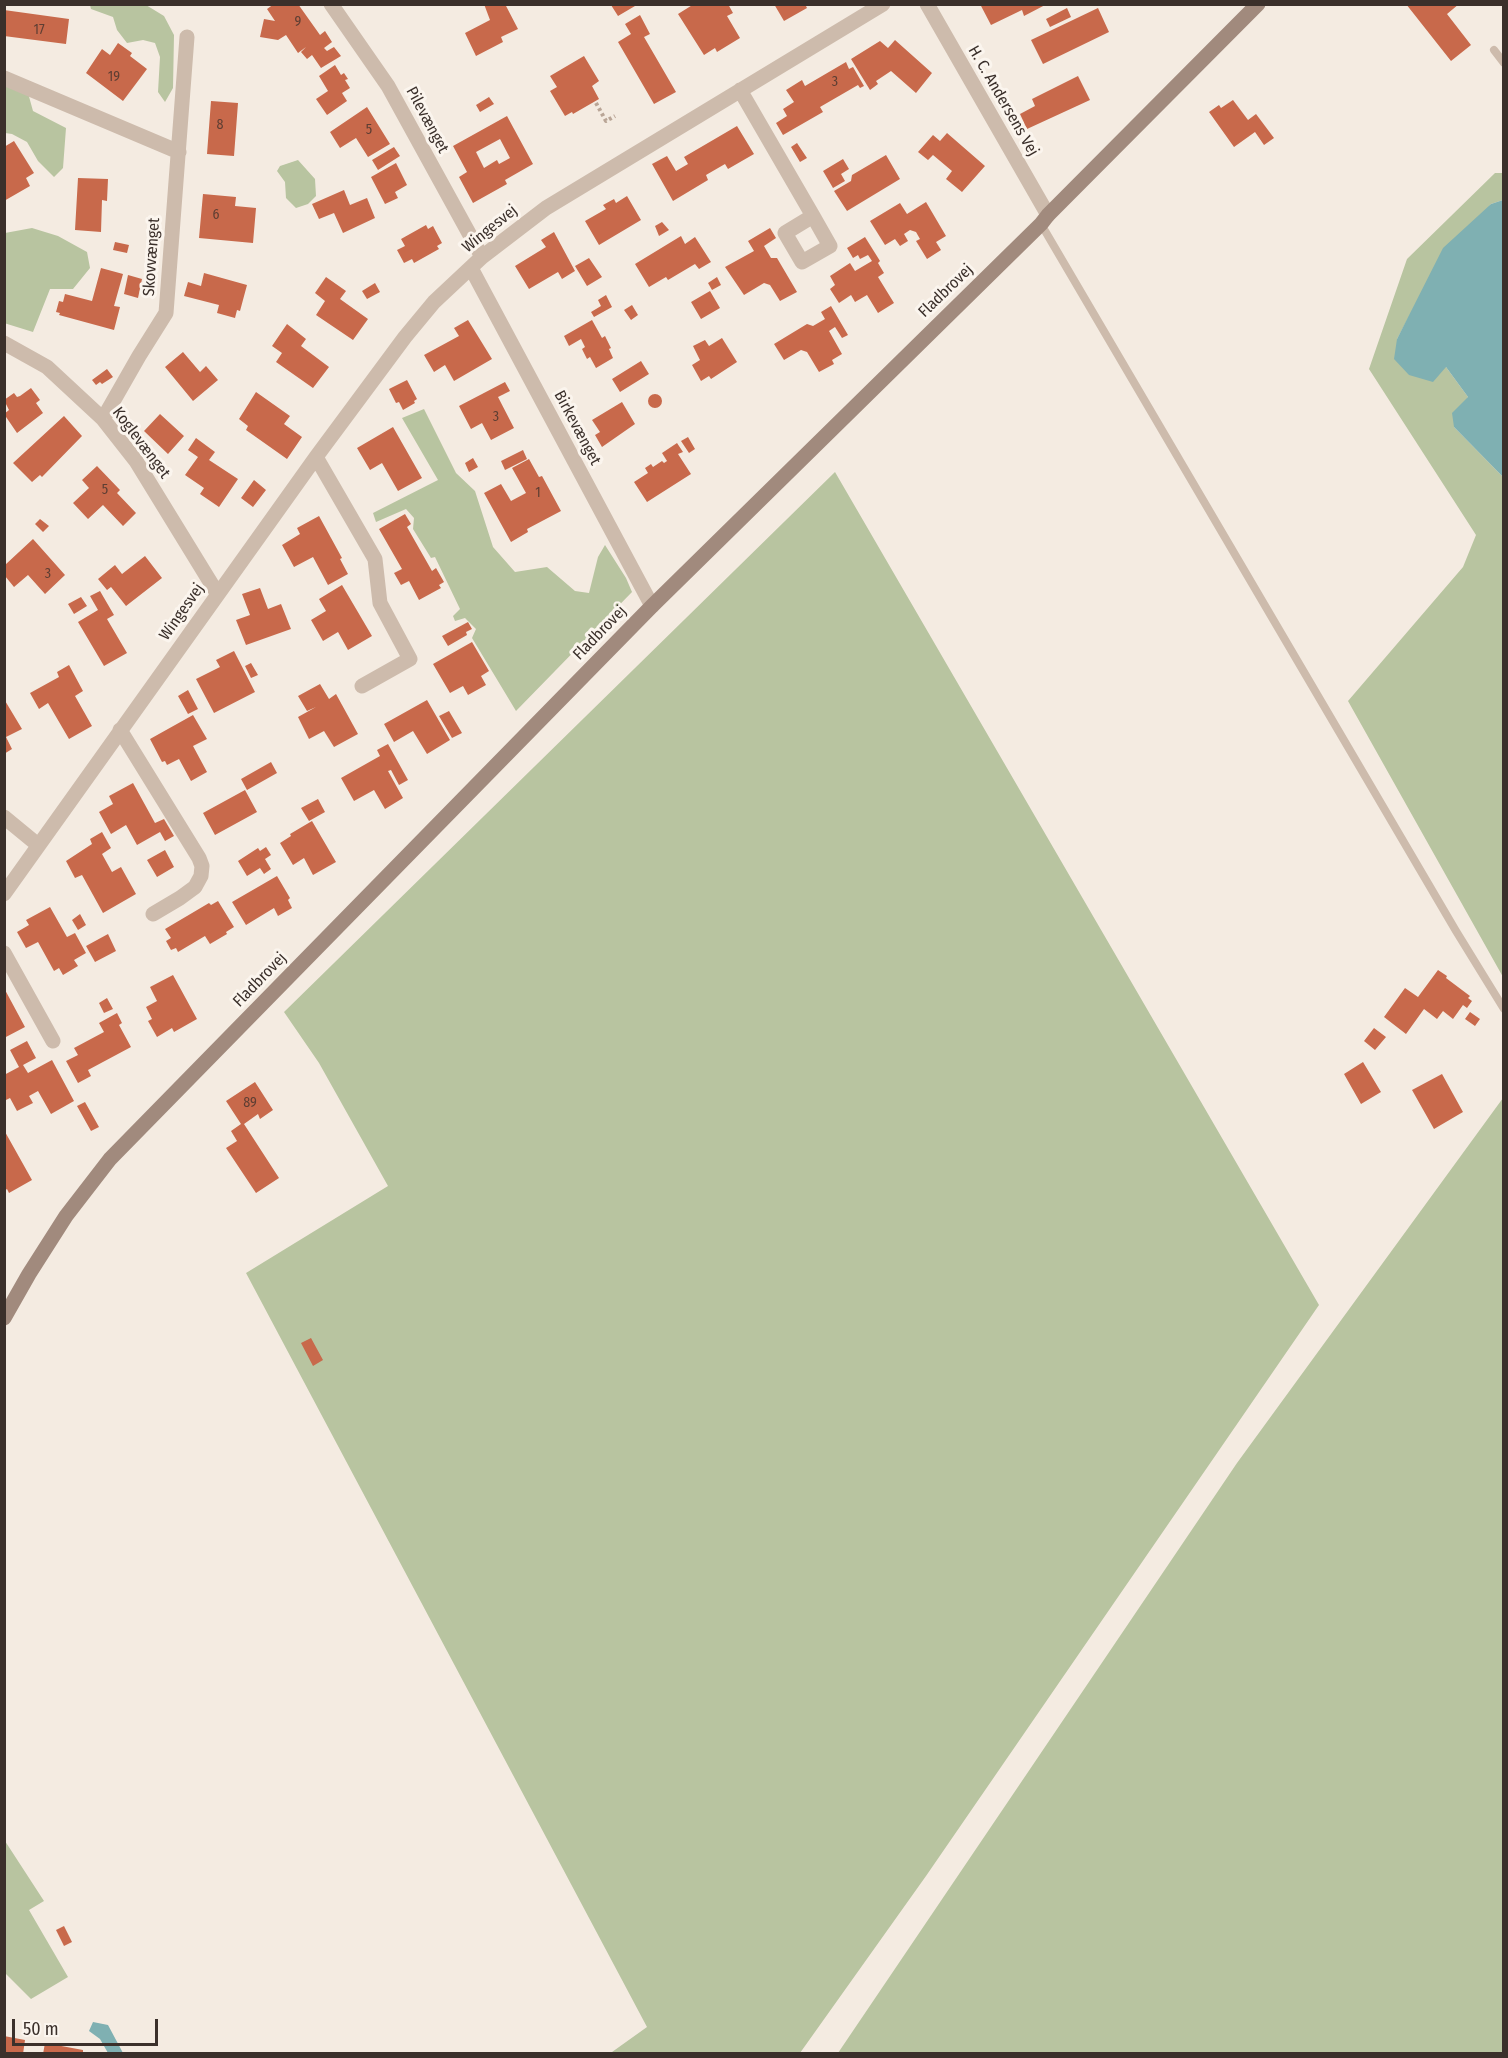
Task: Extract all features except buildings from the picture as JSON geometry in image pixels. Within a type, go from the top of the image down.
[{"type":"main road","name":"Fladbrovej","points":[[4,1318],[66,1216],[110,1159],[652,606],[1258,4]]},
{"type":"street","name":"Pilevænget","points":[[332,4],[388,86],[476,262]]},
{"type":"street","name":"Wingesvej","points":[[4,894],[316,457],[405,337],[434,302],[476,262],[546,208],[883,4]]},
{"type":"street","name":"H. C. Andersens Vej","points":[[927,4],[1044,219]]},
{"type":"street","name":"Skovvænget","points":[[103,419],[166,312],[187,37]]},
{"type":"street","points":[[4,78],[178,152]]},
{"type":"street","points":[[740,90],[813,216]]},
{"type":"street","name":"Birkevænget","points":[[476,262],[652,606]]},
{"type":"street","name":"Koglevænget","points":[[4,343],[46,367],[103,419],[136,461],[218,593]]},
{"type":"street","points":[[316,457],[375,559],[380,603],[410,659],[362,686]]},
{"type":"street","points":[[120,730],[202,866],[201,876],[195,886],[153,914]]},
{"type":"street","points":[[4,817],[38,845]]},
{"type":"street","points":[[4,953],[53,1041]]},
{"type":"lane","points":[[1494,50],[1503,63]]},
{"type":"lane","points":[[1044,219],[1443,910],[1503,1009]]},
{"type":"path","points":[[596,104],[606,121],[615,116]]},
{"type":"green space","points":[[90,5],[146,5],[164,16],[174,35],[173,88],[165,102],[158,92],[160,57],[155,43],[143,40],[127,43],[117,30],[113,17],[91,9]]},
{"type":"green space","points":[[4,85],[28,93],[33,111],[66,128],[63,168],[54,177],[38,161],[27,142],[5,133]]},
{"type":"green space","points":[[298,160],[315,179],[316,196],[308,204],[296,208],[286,198],[285,182],[277,171],[280,166]]},
{"type":"green space","points":[[1495,173],[1503,173],[1503,200],[1491,204],[1419,298],[1397,339],[1446,367],[1468,397],[1454,427],[1503,477],[1503,977],[1348,701],[1463,567],[1476,535],[1369,369],[1407,259]]},
{"type":"green space","points":[[32,228],[58,236],[87,252],[90,268],[73,289],[50,289],[33,332],[4,323],[5,233]]},
{"type":"green space","points":[[424,409],[456,473],[475,491],[493,547],[515,572],[547,567],[575,591],[589,593],[598,557],[605,545],[632,592],[516,711],[472,638],[476,629],[465,618],[455,621],[453,616],[460,609],[435,557],[431,558],[413,529],[414,518],[406,509],[376,522],[373,513],[438,480],[402,418]]},
{"type":"green space","points":[[835,472],[1319,1305],[926,1876],[800,2053],[598,2054],[612,2052],[647,2027],[246,1273],[388,1186],[319,1063],[284,1012]]},
{"type":"green space","points":[[1503,1098],[1503,2053],[838,2053],[1237,1463]]},
{"type":"green space","points":[[5,1841],[44,1901],[29,1910],[68,1977],[31,1999],[5,1973]]},
{"type":"water","points":[[1504,200],[1503,477],[1454,427],[1452,413],[1468,397],[1446,367],[1433,382],[1409,375],[1394,359],[1397,339],[1443,248],[1491,204]]},
{"type":"water","points":[[93,2022],[108,2025],[123,2053],[108,2053],[100,2039],[89,2031]]}]
